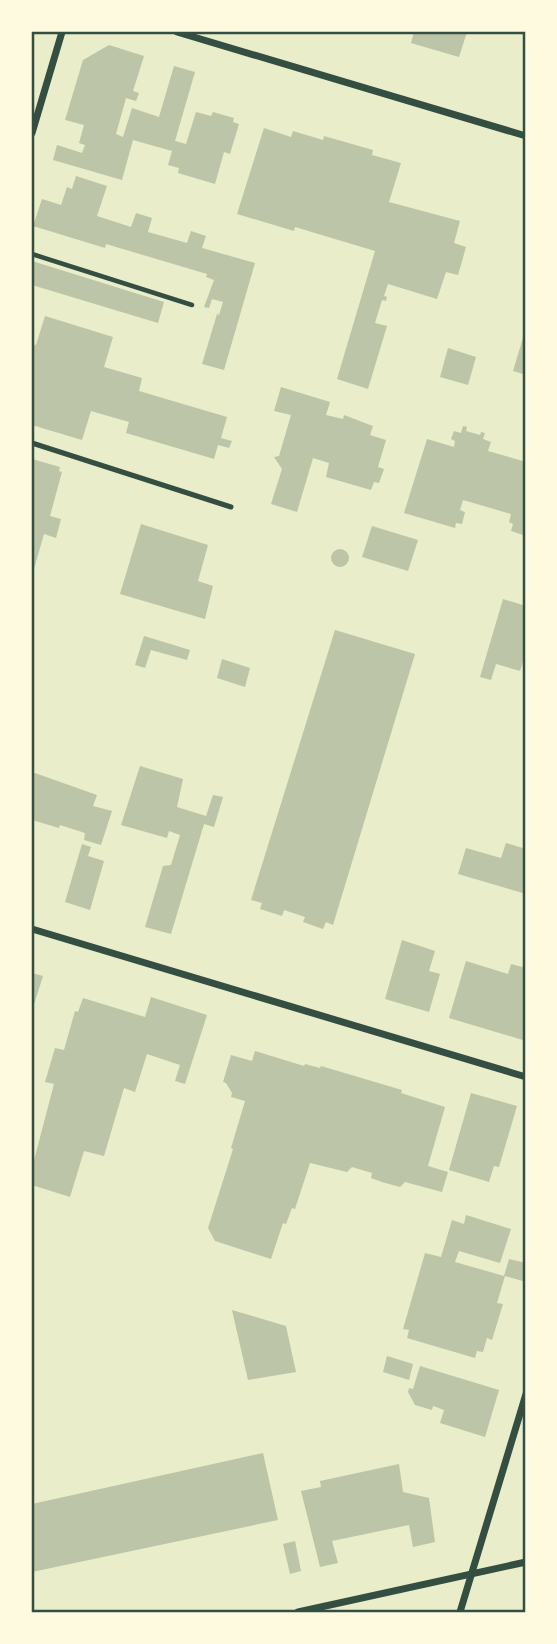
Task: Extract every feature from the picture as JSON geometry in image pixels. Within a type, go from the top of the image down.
[{"type":"street","points":[[32,133],[62,32]]},
{"type":"street","points":[[177,32],[526,136]]},
{"type":"street","points":[[32,929],[526,1077]]},
{"type":"street","points":[[460,1612],[526,1394]]},
{"type":"street","points":[[298,1612],[526,1562]]},
{"type":"lane","points":[[32,443],[230,508]]},
{"type":"path","points":[[32,254],[192,304]]},
{"type":"building","points":[[414,32],[467,32],[459,57],[411,43]]},
{"type":"building","points":[[109,45],[144,56],[133,91],[139,93],[136,101],[126,98],[116,134],[123,137],[132,108],[159,117],[174,66],[195,72],[175,141],[186,144],[196,112],[211,116],[213,112],[234,118],[233,122],[239,124],[230,154],[224,152],[215,184],[178,173],[179,168],[168,165],[172,151],[133,140],[122,180],[53,160],[57,145],[82,153],[85,145],[79,143],[84,125],[65,120],[83,60]]},
{"type":"building","points":[[264,128],[291,137],[293,131],[323,140],[324,136],[373,150],[372,155],[401,163],[389,202],[460,221],[454,243],[466,247],[461,265],[458,275],[446,272],[437,299],[388,284],[384,296],[387,297],[386,301],[382,300],[375,323],[387,326],[368,389],[337,379],[375,251],[295,227],[294,231],[237,214]]},
{"type":"building","points":[[76,176],[107,186],[97,216],[131,227],[136,213],[152,218],[148,232],[187,243],[191,231],[206,236],[202,248],[255,263],[224,370],[202,364],[223,302],[212,299],[209,308],[204,307],[214,280],[206,277],[207,274],[33,226],[42,199],[61,205],[67,187],[72,189]]},
{"type":"building","points":[[32,261],[164,302],[158,323],[32,285]]},
{"type":"building","points":[[45,316],[113,337],[104,367],[142,378],[139,391],[227,417],[221,438],[232,441],[229,448],[218,445],[214,459],[126,433],[129,422],[91,411],[82,440],[32,425],[32,344],[36,345]]},
{"type":"building","points":[[526,331],[526,375],[513,371]]},
{"type":"building","points":[[448,348],[476,357],[468,385],[440,377]]},
{"type":"building","points":[[281,387],[330,402],[326,415],[343,419],[344,415],[373,426],[370,435],[386,440],[378,467],[384,469],[379,483],[374,482],[371,490],[326,477],[329,463],[313,458],[297,512],[271,504],[282,469],[274,457],[279,456],[291,415],[274,411]]},
{"type":"building","points":[[463,426],[467,427],[466,431],[480,435],[481,432],[485,433],[483,439],[491,442],[488,451],[526,462],[526,536],[511,531],[511,514],[463,500],[460,510],[465,512],[462,524],[456,523],[455,528],[404,513],[427,439],[454,447],[455,441],[451,439],[454,431],[461,433]]},
{"type":"building","points":[[32,459],[60,467],[59,471],[62,472],[50,516],[61,519],[56,538],[44,534],[34,569],[32,568]]},
{"type":"building","points":[[141,524],[208,545],[198,581],[213,586],[205,619],[120,594]]},
{"type":"building","points":[[372,526],[418,540],[408,571],[362,557]]},
{"type":"building","points":[[340,549],[346,552],[349,558],[346,564],[340,567],[334,564],[331,558],[334,552]]},
{"type":"building","points":[[503,599],[526,606],[526,652],[520,671],[496,664],[491,680],[480,677]]},
{"type":"building","points":[[335,630],[415,654],[333,925],[326,922],[323,929],[303,922],[305,917],[284,910],[282,916],[260,909],[262,903],[251,900]]},
{"type":"building","points":[[144,636],[190,650],[187,660],[151,650],[145,668],[135,665]]},
{"type":"building","points":[[222,659],[250,668],[245,687],[217,678]]},
{"type":"building","points":[[140,766],[183,779],[177,807],[206,816],[213,795],[223,797],[214,827],[204,824],[171,934],[145,927],[163,866],[171,865],[180,835],[169,831],[167,838],[121,825]]},
{"type":"building","points":[[32,772],[97,795],[93,806],[112,811],[101,845],[84,840],[85,833],[32,820]]},
{"type":"building","points":[[506,843],[526,849],[526,894],[458,874],[466,848],[501,858]]},
{"type":"building","points":[[82,844],[91,847],[88,856],[104,861],[90,910],[65,902]]},
{"type":"building","points":[[402,940],[435,951],[429,971],[440,974],[429,1012],[385,999]]},
{"type":"building","points":[[466,961],[508,974],[511,964],[526,968],[526,1041],[449,1018]]},
{"type":"building","points":[[32,973],[43,976],[32,1011]]},
{"type":"building","points":[[151,997],[207,1015],[185,1084],[175,1081],[180,1065],[147,1054],[135,1092],[124,1088],[104,1156],[84,1151],[70,1197],[32,1185],[32,1168],[54,1084],[45,1082],[55,1048],[64,1050],[75,1011],[78,1012],[83,998],[145,1017]]},
{"type":"building","points":[[255,1051],[304,1066],[321,1066],[402,1090],[401,1093],[445,1107],[428,1166],[448,1172],[442,1192],[405,1182],[400,1187],[382,1182],[371,1178],[372,1173],[352,1167],[347,1172],[310,1163],[295,1209],[292,1208],[286,1224],[283,1223],[271,1259],[215,1241],[208,1228],[245,1101],[231,1097],[232,1093],[223,1082],[231,1055],[252,1061]]},
{"type":"building","points":[[471,1093],[517,1106],[499,1167],[494,1166],[489,1182],[449,1170]]},
{"type":"building","points":[[466,1215],[511,1229],[500,1263],[459,1251],[455,1262],[504,1276],[509,1259],[526,1263],[526,1282],[505,1276],[497,1303],[503,1304],[492,1340],[487,1338],[483,1352],[477,1351],[475,1358],[407,1338],[409,1330],[403,1329],[425,1253],[441,1257],[452,1220],[464,1224]]},
{"type":"building","points":[[232,1310],[286,1326],[296,1372],[248,1380]]},
{"type":"building","points":[[387,1356],[413,1364],[409,1380],[383,1372]]},
{"type":"building","points":[[420,1366],[499,1390],[485,1437],[440,1423],[444,1410],[415,1405],[408,1392],[409,1388],[413,1389]]},
{"type":"building","points":[[263,1453],[278,1520],[32,1572],[32,1504]]},
{"type":"building","points":[[399,1464],[403,1492],[429,1498],[435,1542],[413,1547],[409,1525],[332,1541],[338,1563],[320,1567],[301,1491],[321,1487],[320,1481]]},
{"type":"building","points":[[295,1541],[301,1571],[290,1574],[283,1544]]}]
